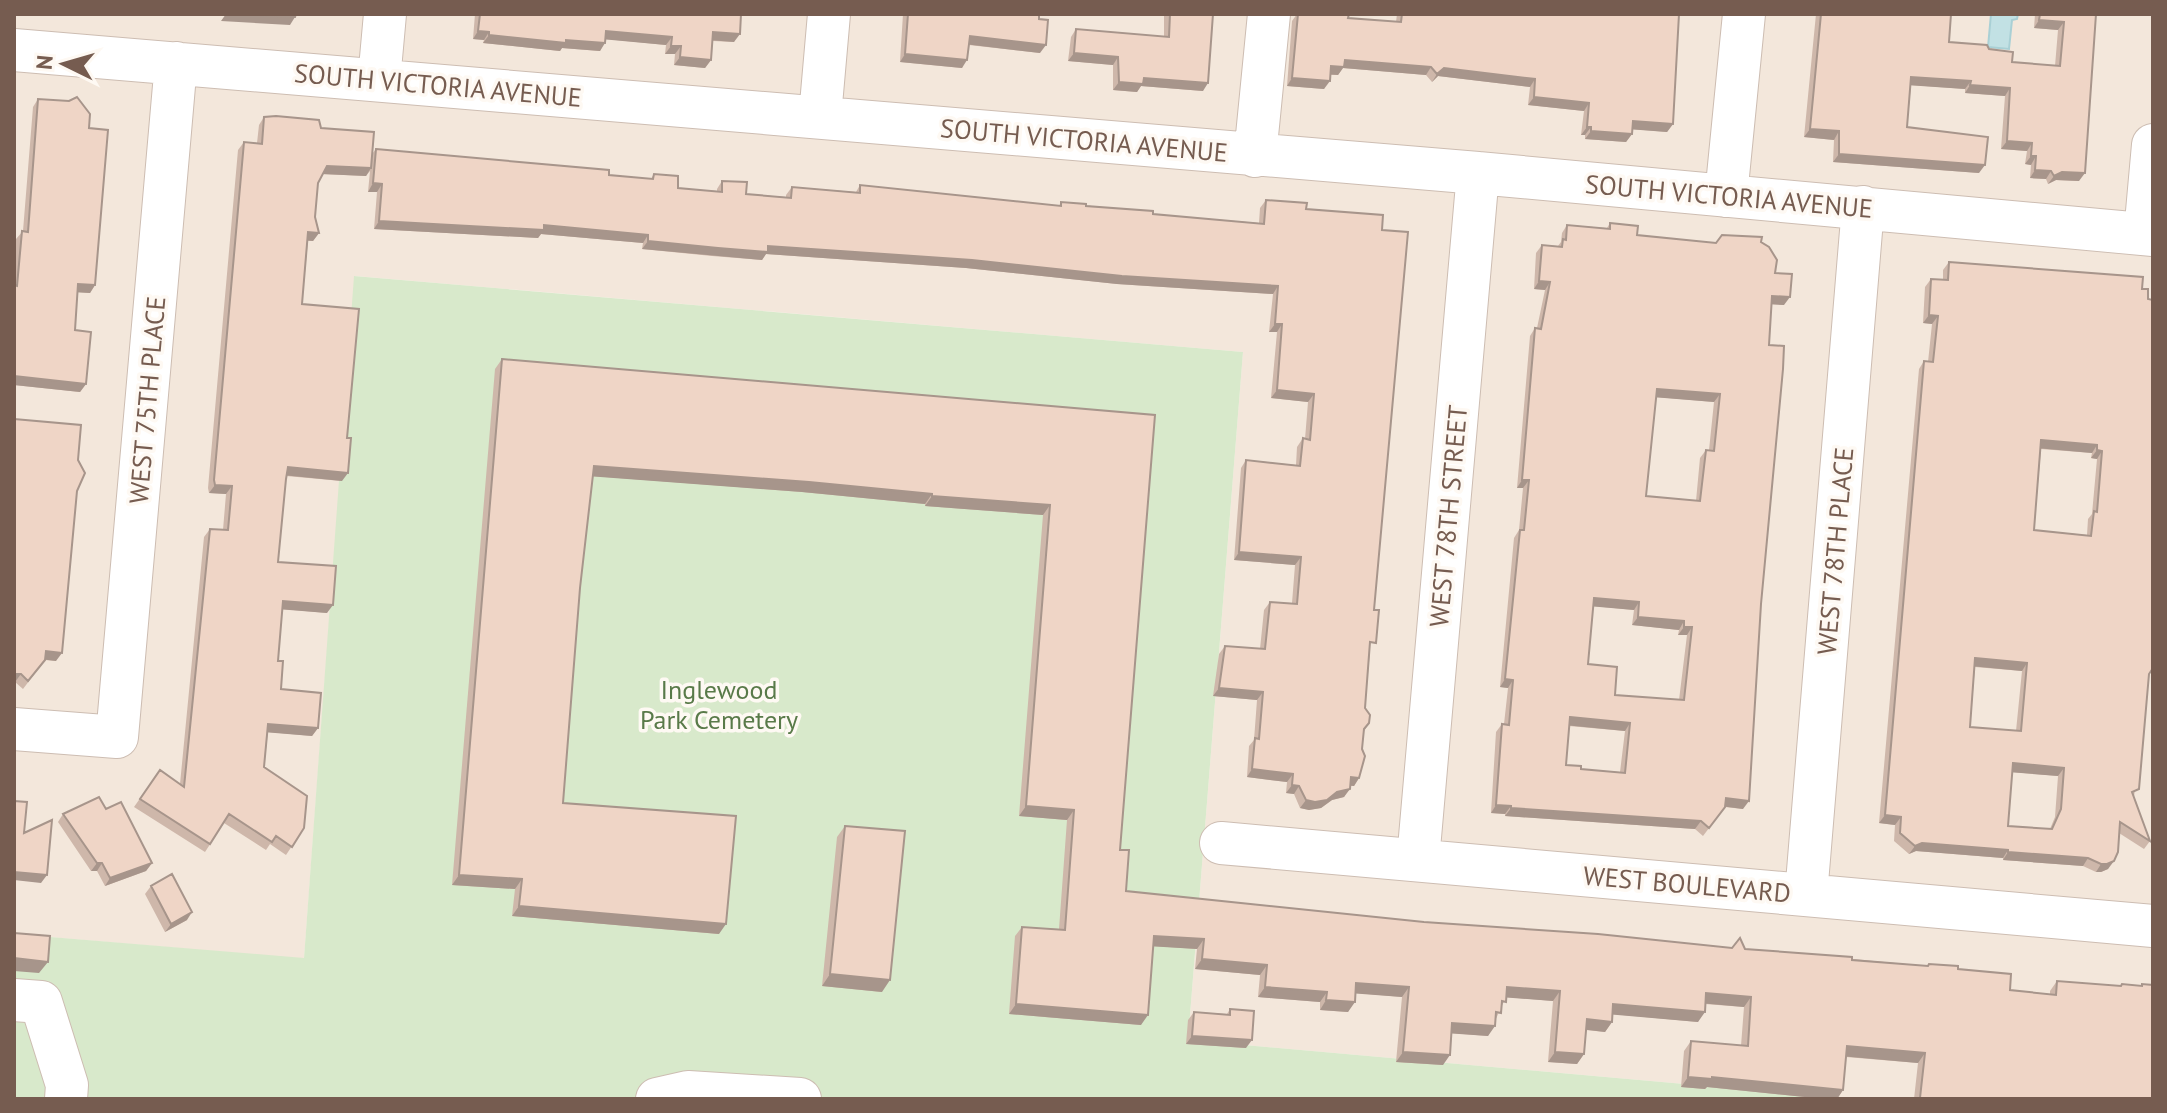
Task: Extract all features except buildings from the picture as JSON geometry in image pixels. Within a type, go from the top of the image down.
[{"type":"street","points":[[379,80],[385,14]]},
{"type":"street","points":[[820,116],[829,14]]},
{"type":"street","points":[[1255,156],[1269,14]]},
{"type":"street","points":[[1726,196],[1744,14]]},
{"type":"street","name":"SOUTH VICTORIA AVENUE","points":[[14,50],[1478,173],[2149,235]]},
{"type":"street","name":"WEST 75TH PLACE","points":[[14,729],[117,737],[176,63]]},
{"type":"street","points":[[2149,235],[2153,145]]},
{"type":"street","name":"WEST 78TH STREET","points":[[1418,860],[1478,173]]},
{"type":"street","name":"WEST 78TH PLACE","points":[[1806,895],[1863,207]]},
{"type":"street","name":"WEST BOULEVARD","points":[[1221,843],[2153,926]]},
{"type":"street","points":[[14,1000],[41,1002],[67,1085],[66,1099]]},
{"type":"street","points":[[657,1099],[688,1092],[800,1099]]},
{"type":"shaded area","points":[[14,14],[2153,14],[2153,1099],[1852,1099],[1188,1040],[1243,352],[355,276],[304,959],[14,934]]},
{"type":"green space","name":"Inglewood Park Cemetery","points":[[354,276],[1243,352],[1188,1040],[1852,1099],[14,1099],[14,934],[304,958]]},
{"type":"water","points":[[1991,14],[2018,14],[2017,19],[2012,20],[2009,49],[1988,47]]}]
